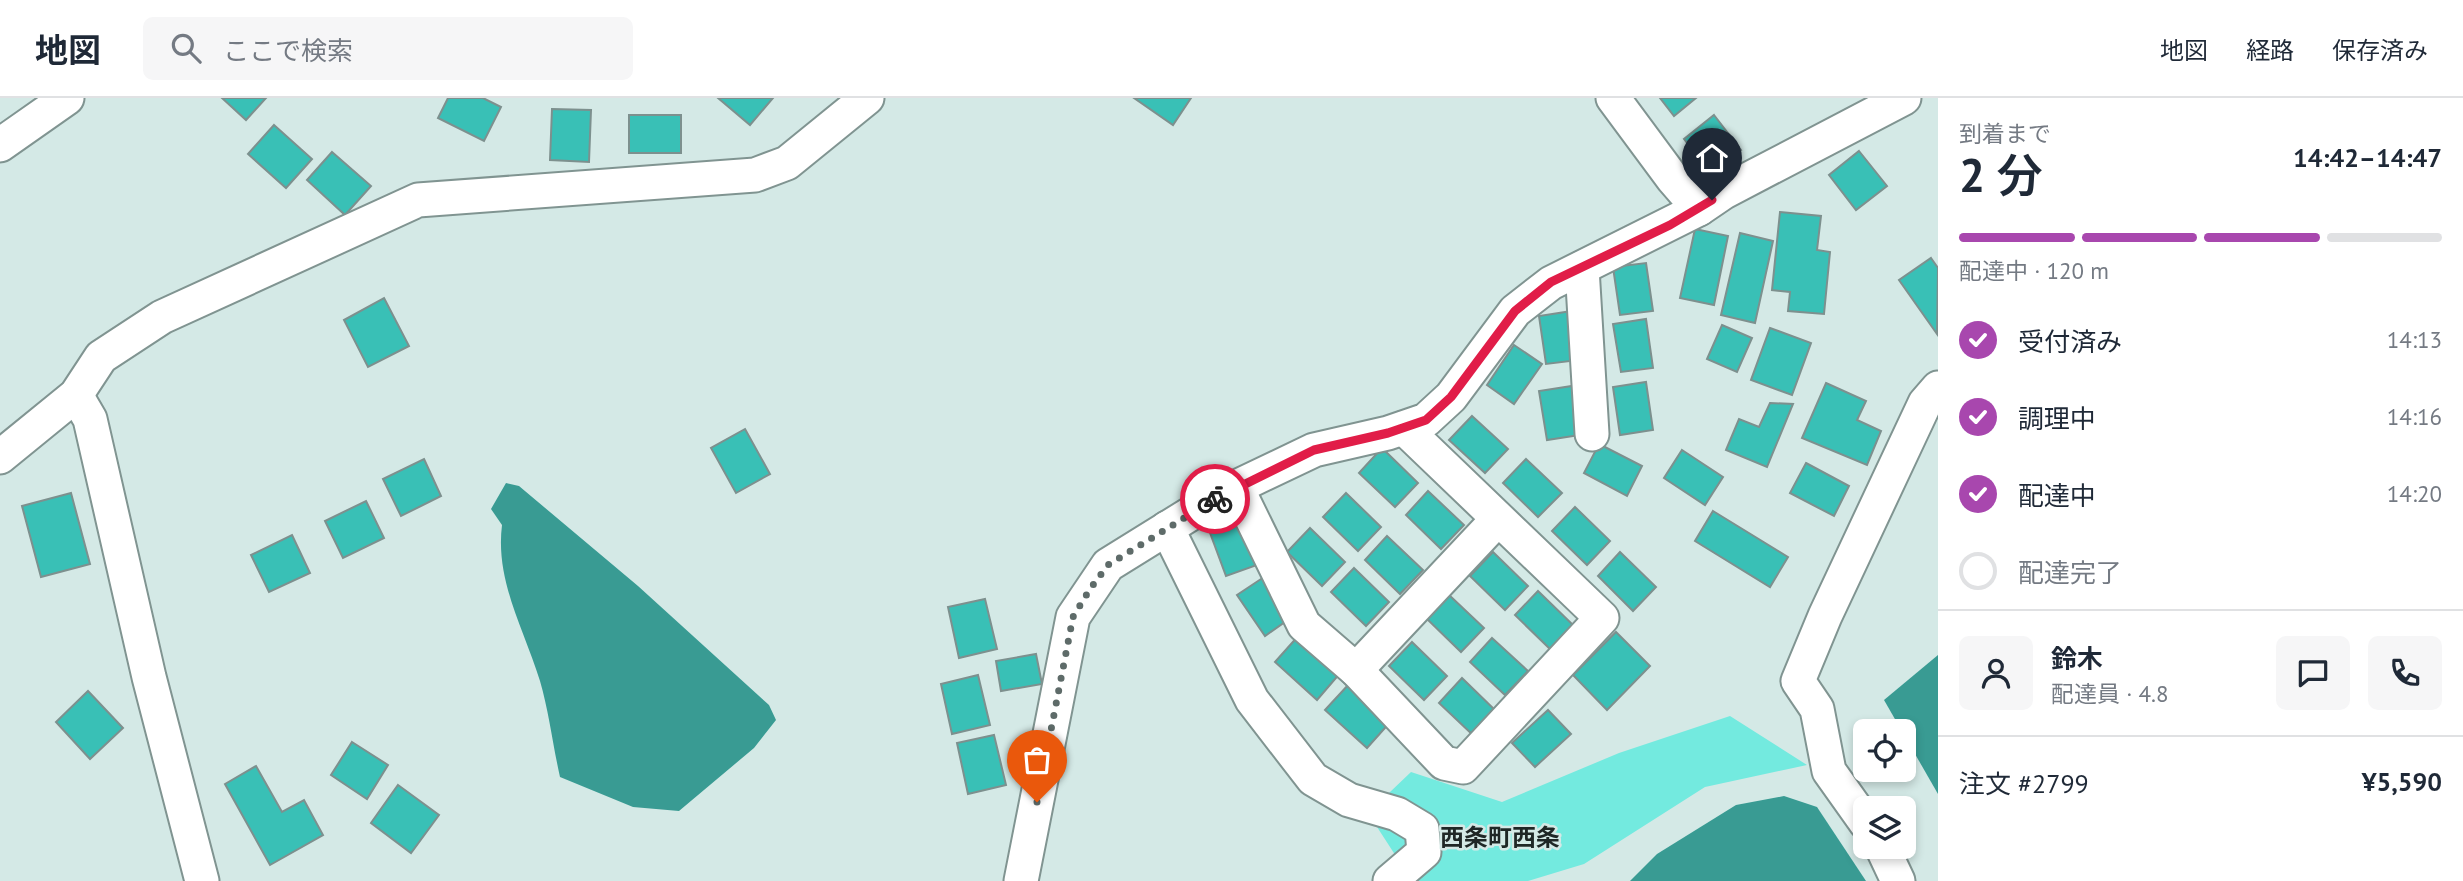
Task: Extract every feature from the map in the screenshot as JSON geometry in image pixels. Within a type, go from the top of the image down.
[{"type":"street","points":[[0,145],[67,98]]},
{"type":"street","points":[[0,455],[76,394],[101,357],[162,317],[418,200],[755,174],[787,163],[867,98]]},
{"type":"street","points":[[1613,98],[1673,179],[1699,209]]},
{"type":"street","points":[[1021,881],[1073,617],[1108,565],[1237,488],[1314,450],[1426,420],[1451,397],[1515,311],[1551,282],[1699,209],[1724,192],[1904,98]]},
{"type":"street","points":[[1581,268],[1592,434]]},
{"type":"street","points":[[1853,805],[1829,771],[1817,709],[1798,681],[1825,616],[1925,403],[1938,388]]},
{"type":"street","points":[[76,394],[90,419],[149,677],[202,881]]},
{"type":"street","points":[[1237,488],[1304,625],[1356,670],[1444,764],[1463,767],[1602,618],[1404,428]]},
{"type":"street","points":[[1356,670],[1498,519]]},
{"type":"street","points":[[1167,528],[1252,701],[1304,769],[1313,779],[1349,800],[1397,814],[1422,829],[1424,852],[1390,881]]},
{"type":"street","points":[[1888,859],[1898,881]]},
{"type":"shaded area","points":[[506,483],[519,486],[638,586],[769,705],[776,720],[754,748],[679,811],[633,807],[560,777],[540,681],[507,585],[501,546],[502,525],[491,509]]},
{"type":"shaded area","points":[[1938,655],[1938,794],[1916,756],[1916,719],[1895,719],[1884,700]]},
{"type":"shaded area","points":[[1730,716],[1807,765],[1705,787],[1584,864],[1528,881],[1412,881],[1368,813],[1411,772],[1502,802],[1619,753]]},
{"type":"shaded area","points":[[1784,796],[1817,807],[1866,881],[1630,881],[1657,854],[1736,805]]},
{"type":"building","points":[[222,98],[266,98],[246,120]]},
{"type":"building","points":[[448,98],[483,98],[501,107],[484,141],[438,118]]},
{"type":"building","points":[[718,98],[773,98],[750,125]]},
{"type":"building","points":[[1134,98],[1191,98],[1173,125]]},
{"type":"building","points":[[1660,98],[1696,98],[1674,116]]},
{"type":"building","points":[[552,109],[591,110],[589,162],[550,160]]},
{"type":"building","points":[[629,115],[681,115],[681,153],[629,153]]},
{"type":"building","points":[[1714,115],[1741,150],[1711,174],[1684,139]]},
{"type":"building","points":[[274,125],[312,159],[286,188],[248,154]]},
{"type":"building","points":[[1859,151],[1887,186],[1856,210],[1829,175]]},
{"type":"building","points":[[332,152],[371,186],[345,215],[307,180]]},
{"type":"building","points":[[1780,212],[1821,216],[1817,250],[1830,252],[1824,314],[1788,311],[1790,292],[1772,290]]},
{"type":"building","points":[[1695,229],[1728,236],[1714,305],[1680,298]]},
{"type":"building","points":[[1740,233],[1773,241],[1755,323],[1721,315]]},
{"type":"building","points":[[1931,258],[1938,268],[1937,334],[1899,280]]},
{"type":"building","points":[[1646,263],[1653,311],[1620,315],[1613,267]]},
{"type":"building","points":[[384,298],[409,346],[368,367],[344,320]]},
{"type":"building","points":[[1572,311],[1579,360],[1546,364],[1539,316]]},
{"type":"building","points":[[1646,319],[1653,368],[1621,372],[1613,324]]},
{"type":"building","points":[[1722,325],[1752,338],[1737,372],[1707,359]]},
{"type":"building","points":[[1770,328],[1811,343],[1792,395],[1751,380]]},
{"type":"building","points":[[1514,345],[1542,364],[1514,404],[1487,385]]},
{"type":"building","points":[[1646,382],[1653,430],[1620,435],[1613,387]]},
{"type":"building","points":[[1826,383],[1866,401],[1857,420],[1881,431],[1867,465],[1802,438]]},
{"type":"building","points":[[1572,386],[1580,435],[1547,440],[1539,391]]},
{"type":"building","points":[[1770,403],[1793,404],[1767,467],[1726,450],[1739,419],[1759,427]]},
{"type":"building","points":[[1472,416],[1508,449],[1485,473],[1449,440]]},
{"type":"building","points":[[745,429],[770,474],[736,493],[711,448]]},
{"type":"building","points":[[1599,444],[1642,466],[1627,496],[1584,473]]},
{"type":"building","points":[[1382,448],[1418,483],[1395,507],[1359,473]]},
{"type":"building","points":[[1682,450],[1723,477],[1705,505],[1664,478]]},
{"type":"building","points":[[424,459],[441,496],[401,516],[383,479]]},
{"type":"building","points":[[1526,459],[1562,493],[1538,517],[1503,483]]},
{"type":"building","points":[[1806,463],[1849,486],[1834,516],[1790,493]]},
{"type":"building","points":[[1428,491],[1464,525],[1441,549],[1406,515]]},
{"type":"building","points":[[71,493],[90,564],[41,577],[22,506]]},
{"type":"building","points":[[1346,493],[1381,527],[1358,551],[1323,517]]},
{"type":"building","points":[[366,501],[384,538],[343,558],[325,521]]},
{"type":"building","points":[[1575,507],[1610,541],[1587,565],[1552,531]]},
{"type":"building","points":[[1713,511],[1788,557],[1770,587],[1695,541]]},
{"type":"building","points":[[1241,519],[1257,565],[1226,576],[1209,530]]},
{"type":"building","points":[[1310,528],[1345,562],[1322,586],[1287,552]]},
{"type":"building","points":[[292,535],[310,573],[269,592],[251,555]]},
{"type":"building","points":[[1387,536],[1423,570],[1400,594],[1365,560]]},
{"type":"building","points":[[1493,552],[1528,586],[1505,610],[1470,576]]},
{"type":"building","points":[[1620,552],[1656,587],[1633,611],[1598,576]]},
{"type":"building","points":[[1354,568],[1389,602],[1366,626],[1331,592]]},
{"type":"building","points":[[1264,577],[1292,617],[1265,636],[1237,595]]},
{"type":"building","points":[[1538,591],[1573,625],[1550,649],[1515,615]]},
{"type":"building","points":[[1448,594],[1484,628],[1461,652],[1426,618]]},
{"type":"building","points":[[985,599],[997,649],[959,658],[948,607]]},
{"type":"building","points":[[1616,632],[1650,666],[1607,710],[1573,675]]},
{"type":"building","points":[[1300,634],[1341,672],[1317,700],[1275,662]]},
{"type":"building","points":[[1492,638],[1528,671],[1505,695],[1470,662]]},
{"type":"building","points":[[1412,642],[1447,676],[1424,700],[1389,666]]},
{"type":"building","points":[[1036,654],[1042,684],[1001,691],[996,661]]},
{"type":"building","points":[[978,675],[990,725],[952,734],[941,684]]},
{"type":"building","points":[[1462,678],[1497,712],[1474,736],[1439,703]]},
{"type":"building","points":[[1350,683],[1392,720],[1367,748],[1325,710]]},
{"type":"building","points":[[88,691],[123,728],[90,759],[56,722]]},
{"type":"building","points":[[1548,710],[1571,734],[1535,767],[1512,743]]},
{"type":"building","points":[[994,735],[1006,785],[968,794],[957,743]]},
{"type":"building","points":[[352,742],[388,765],[367,799],[331,775]]},
{"type":"building","points":[[256,766],[282,812],[304,800],[323,835],[270,865],[225,784]]},
{"type":"building","points":[[398,785],[439,815],[411,853],[371,823]]},
{"type":"way so far","points":[[1037,802],[1073,617],[1108,565],[1215,499]]},
{"type":"district","name":"西条町西条","points":[[1500,838]]},
{"type":"route","points":[[1215,499],[1314,450],[1388,433],[1426,420],[1451,397],[1482,359],[1515,311],[1551,282],[1670,225],[1712,200]]}]
